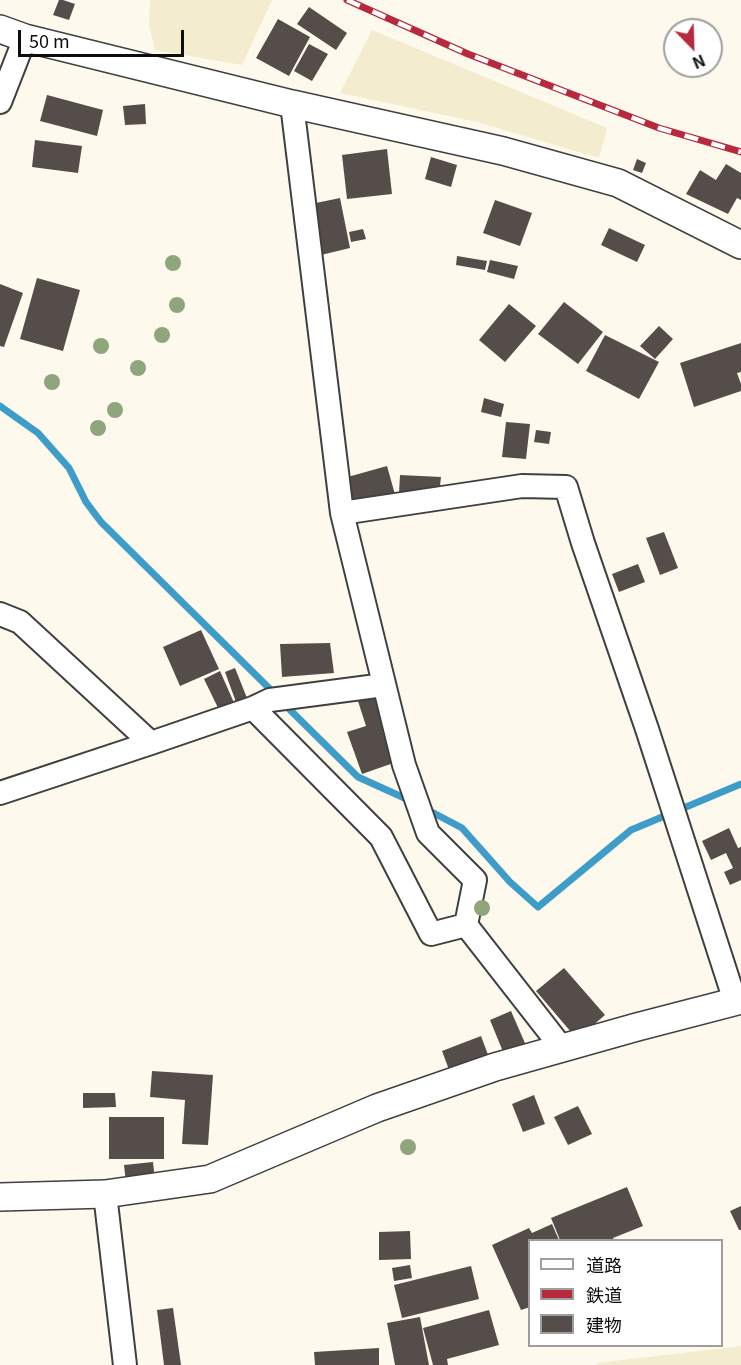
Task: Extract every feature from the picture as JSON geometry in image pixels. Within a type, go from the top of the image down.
[{"type":"street","points":[[0,102],[12,33],[292,104],[503,151],[618,183],[741,245]]},
{"type":"street","points":[[292,104],[342,513],[404,765],[428,833],[474,880],[466,925],[562,1048]]},
{"type":"street","points":[[0,1197],[105,1194],[210,1179],[377,1108],[495,1067],[738,1001],[582,543],[566,487],[522,486],[342,513]]},
{"type":"street","points":[[0,614],[20,622],[151,743]]},
{"type":"street","points":[[0,793],[261,704],[304,695],[384,684]]},
{"type":"street","points":[[261,704],[381,837],[432,934],[466,925]]},
{"type":"street","points":[[105,1194],[124,1365]]},
{"type":"shaded area","points":[[150,0],[272,0],[242,65],[155,50],[149,25]]},
{"type":"shaded area","points":[[372,30],[607,128],[599,158],[477,122],[340,93]]},
{"type":"shaded area","points":[[741,1346],[741,1365],[598,1365],[597,1363]]},
{"type":"building","points":[[59,0],[75,4],[69,20],[53,15]]},
{"type":"building","points":[[309,7],[347,33],[336,50],[297,24]]},
{"type":"building","points":[[278,19],[310,37],[289,76],[256,58]]},
{"type":"building","points":[[309,44],[328,54],[312,81],[294,71]]},
{"type":"building","points":[[47,95],[103,110],[97,136],[40,121]]},
{"type":"building","points":[[145,104],[146,124],[125,125],[123,106]]},
{"type":"building","points":[[35,140],[82,146],[78,173],[32,167]]},
{"type":"building","points":[[387,149],[392,194],[347,199],[342,155]]},
{"type":"building","points":[[431,157],[457,165],[451,187],[425,179]]},
{"type":"building","points":[[637,159],[646,163],[642,173],[633,170]]},
{"type":"building","points":[[726,164],[741,173],[741,200],[737,198],[728,214],[686,194],[700,170],[716,180]]},
{"type":"building","points":[[340,198],[350,248],[321,255],[311,204]]},
{"type":"building","points":[[495,200],[532,213],[520,246],[483,233]]},
{"type":"building","points":[[609,228],[645,245],[637,262],[601,245]]},
{"type":"building","points":[[363,229],[366,239],[351,242],[349,232]]},
{"type":"building","points":[[457,256],[487,261],[485,270],[456,265]]},
{"type":"building","points":[[490,260],[518,266],[514,279],[487,272]]},
{"type":"building","points":[[37,278],[80,290],[63,351],[20,339]]},
{"type":"building","points":[[0,284],[23,293],[4,347],[0,346]]},
{"type":"building","points":[[564,302],[603,332],[578,364],[538,334]]},
{"type":"building","points":[[509,304],[536,326],[505,362],[479,340]]},
{"type":"building","points":[[659,326],[673,339],[655,359],[640,346]]},
{"type":"building","points":[[605,335],[659,362],[639,399],[586,371]]},
{"type":"building","points":[[741,343],[741,372],[737,373],[741,391],[694,407],[680,363]]},
{"type":"building","points":[[484,398],[504,404],[501,417],[481,412]]},
{"type":"building","points":[[506,422],[530,424],[526,459],[502,457]]},
{"type":"building","points":[[536,430],[551,432],[549,444],[534,442]]},
{"type":"building","points":[[387,466],[396,498],[353,510],[344,478]]},
{"type":"building","points":[[400,475],[441,477],[439,495],[399,493]]},
{"type":"building","points":[[664,532],[678,568],[660,575],[646,538]]},
{"type":"building","points":[[638,564],[645,582],[619,592],[612,574]]},
{"type":"building","points":[[201,630],[219,669],[180,686],[163,647]]},
{"type":"building","points":[[330,643],[334,673],[282,677],[280,644]]},
{"type":"building","points":[[235,668],[247,698],[236,702],[225,672]]},
{"type":"building","points":[[220,671],[235,705],[220,712],[204,679]]},
{"type":"building","points":[[377,687],[402,760],[362,774],[347,732],[366,726],[356,695]]},
{"type":"building","points":[[729,828],[738,848],[741,847],[741,880],[730,885],[724,872],[733,868],[726,853],[711,860],[702,841]]},
{"type":"building","points":[[564,968],[605,1015],[577,1039],[536,991]]},
{"type":"building","points":[[511,1011],[528,1050],[506,1059],[490,1020]]},
{"type":"building","points":[[481,1036],[490,1060],[451,1075],[442,1051]]},
{"type":"building","points":[[152,1071],[213,1075],[208,1145],[182,1144],[185,1100],[150,1097]]},
{"type":"building","points":[[83,1093],[115,1093],[116,1107],[83,1108]]},
{"type":"building","points":[[534,1095],[545,1124],[523,1132],[512,1104]]},
{"type":"building","points":[[578,1106],[592,1134],[568,1145],[554,1117]]},
{"type":"building","points":[[109,1117],[164,1117],[164,1159],[109,1159]]},
{"type":"building","points":[[153,1162],[155,1180],[126,1183],[124,1165]]},
{"type":"building","points":[[627,1187],[643,1226],[614,1239],[560,1239],[551,1218]]},
{"type":"building","points":[[741,1206],[741,1230],[739,1230],[730,1211]]},
{"type":"building","points":[[552,1224],[559,1239],[528,1239],[528,1308],[521,1310],[492,1245],[529,1228],[532,1233]]},
{"type":"building","points":[[410,1231],[411,1259],[379,1260],[379,1232]]},
{"type":"building","points":[[410,1265],[412,1278],[394,1281],[392,1268]]},
{"type":"building","points":[[471,1266],[479,1299],[402,1318],[394,1285]]},
{"type":"building","points":[[173,1308],[181,1365],[164,1365],[157,1310]]},
{"type":"building","points":[[489,1310],[499,1345],[447,1359],[448,1365],[433,1365],[423,1328]]},
{"type":"building","points":[[420,1317],[429,1365],[395,1365],[387,1323]]},
{"type":"building","points":[[379,1348],[379,1365],[315,1365],[314,1352]]},
{"type":"waterway","points":[[0,406],[38,433],[69,468],[86,502],[101,522],[276,695]]},
{"type":"waterway","points":[[283,703],[358,777],[411,801]]},
{"type":"waterway","points":[[426,809],[462,828],[510,882],[538,907],[631,830],[741,784]]},
{"type":"railway","points":[[347,0],[468,54],[659,128],[741,152]]}]
